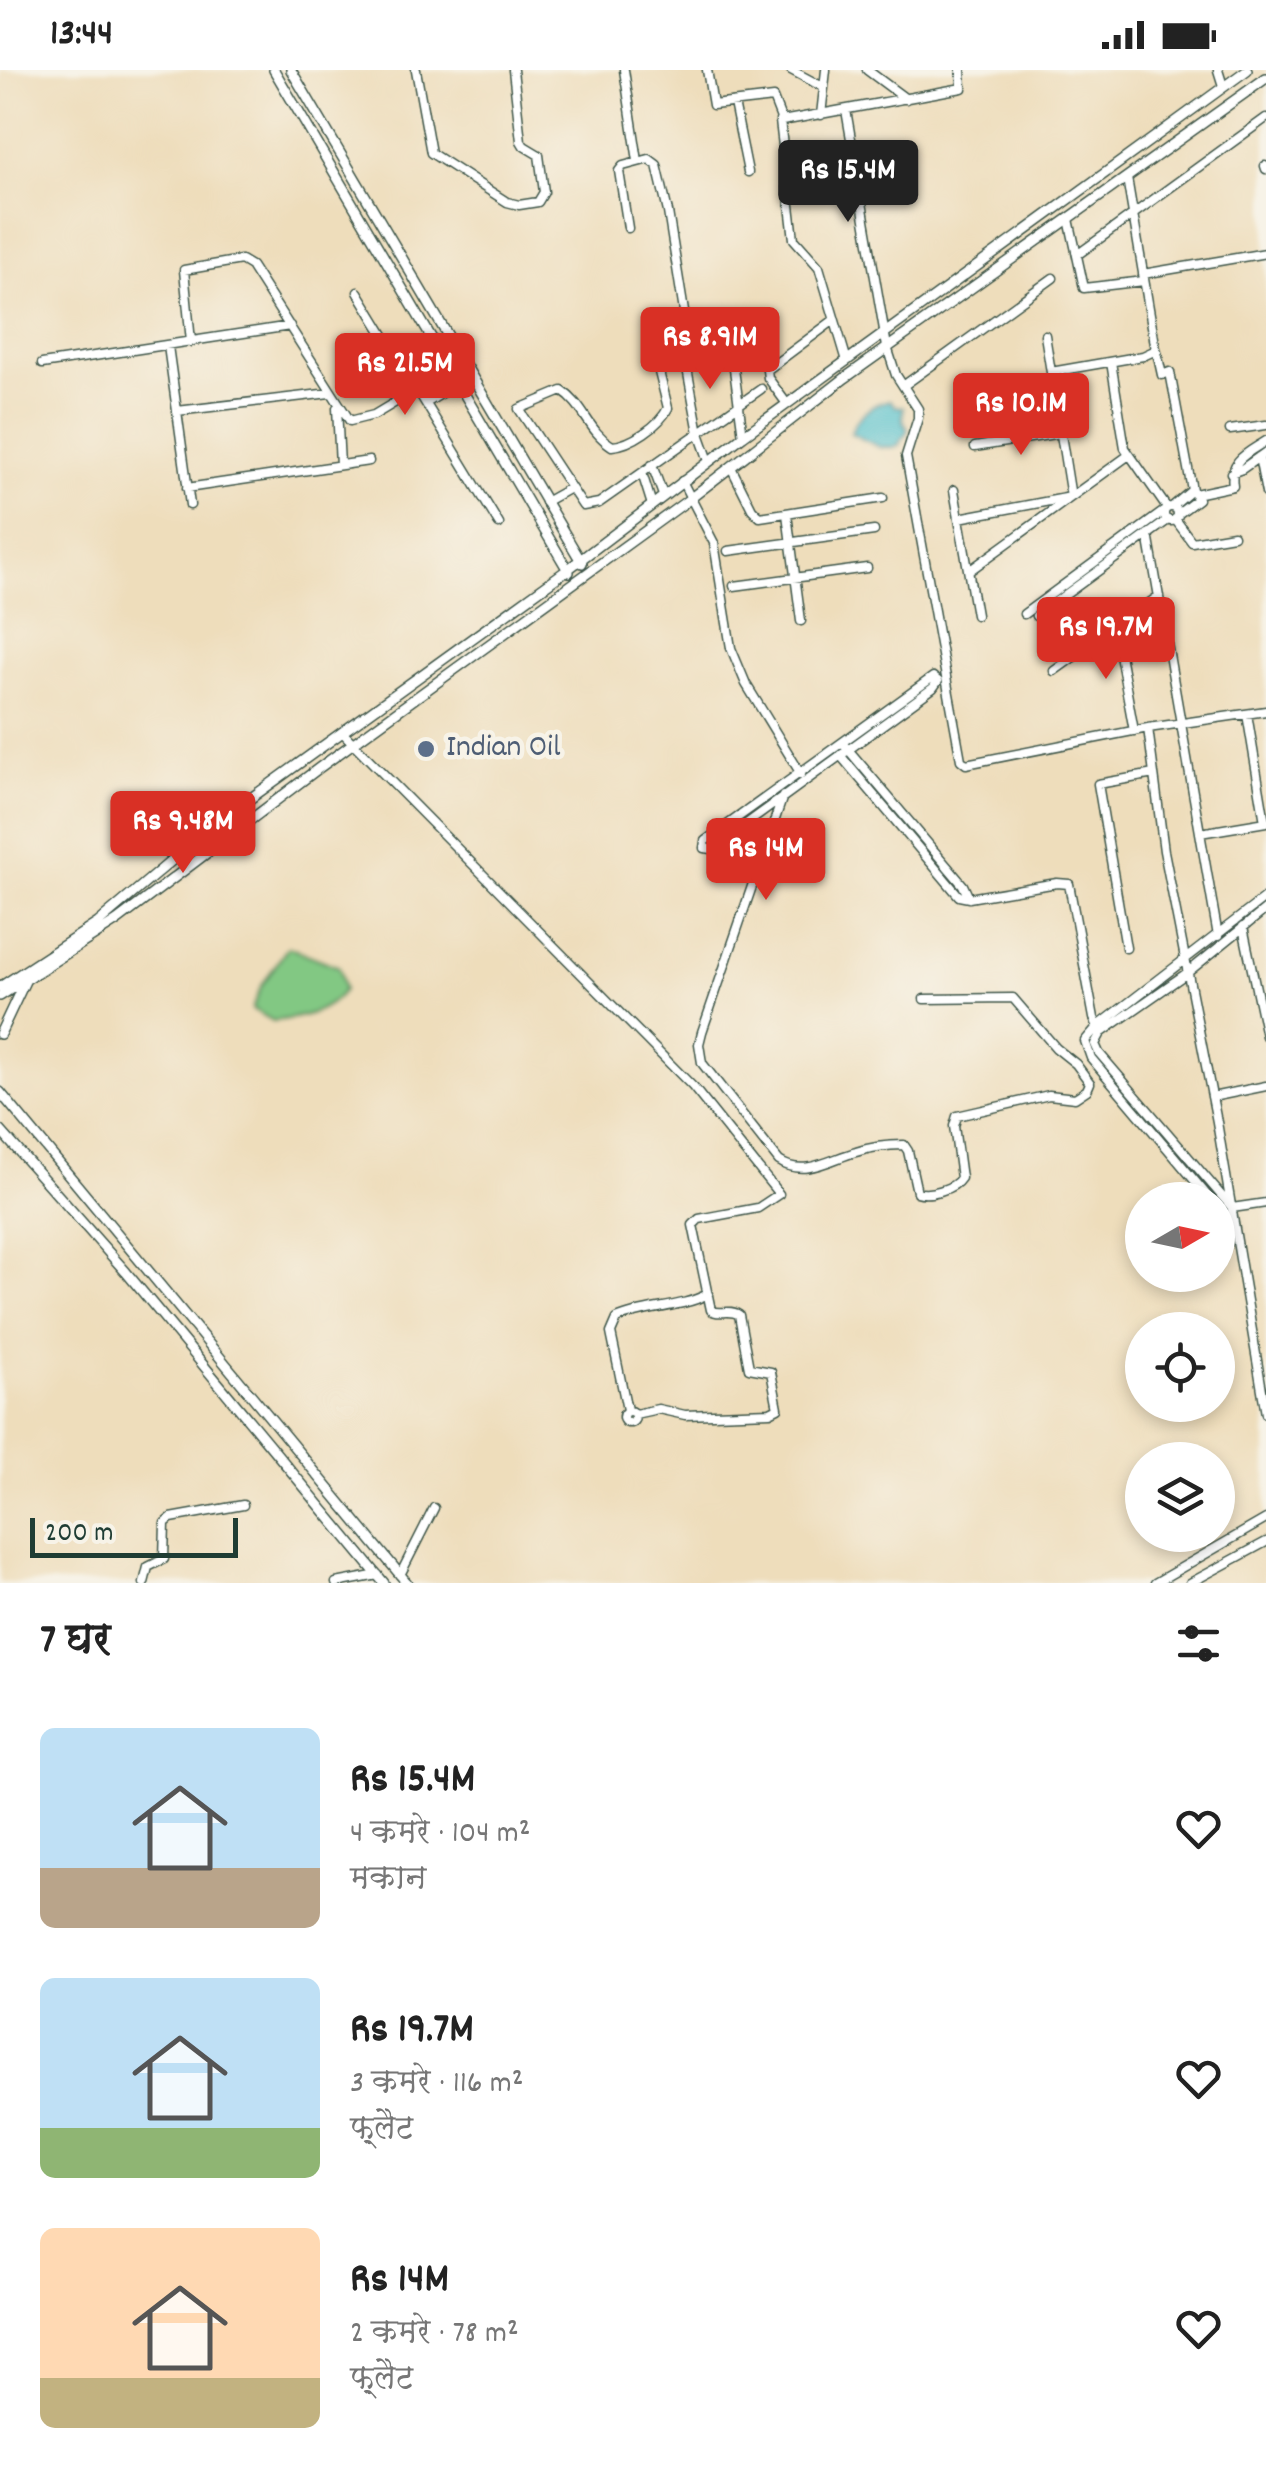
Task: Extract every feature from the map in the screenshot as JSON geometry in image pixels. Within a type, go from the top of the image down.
[{"type":"street","points":[[274,70],[576,583]]},
{"type":"street","points":[[291,70],[589,572]]},
{"type":"street","points":[[416,70],[431,153],[507,202],[518,205],[538,202],[544,192],[539,155],[521,141],[513,70]]},
{"type":"street","points":[[624,70],[638,161]]},
{"type":"street","points":[[707,70],[713,105],[774,99],[794,238],[816,262],[847,360]]},
{"type":"street","points":[[791,70],[823,86]]},
{"type":"street","points":[[821,114],[826,70]]},
{"type":"street","points":[[868,70],[906,99]]},
{"type":"street","points":[[780,121],[962,88],[961,70]]},
{"type":"street","points":[[1218,70],[1223,86]]},
{"type":"street","points":[[0,996],[98,923],[215,824],[568,570],[743,436],[1247,70]]},
{"type":"street","points":[[0,986],[117,921],[692,498],[887,348],[1266,78]]},
{"type":"street","points":[[734,102],[748,172]]},
{"type":"street","points":[[846,110],[887,348],[918,410],[906,456],[961,760],[966,764],[1148,728],[1266,711]]},
{"type":"street","points":[[1077,255],[1266,118]]},
{"type":"street","points":[[628,228],[619,171],[623,166],[649,159],[657,165],[666,196],[699,434],[708,462]]},
{"type":"street","points":[[859,182],[897,176]]},
{"type":"street","points":[[1127,178],[1162,374],[1170,372],[1193,492]]},
{"type":"street","points":[[1069,219],[1084,288],[1266,253]]},
{"type":"street","points":[[191,342],[183,274],[188,267],[202,264],[246,261],[346,418],[356,422],[374,415],[449,370]]},
{"type":"street","points":[[904,386],[1053,278]]},
{"type":"street","points":[[358,292],[499,524]]},
{"type":"street","points":[[787,404],[768,378],[767,370],[834,320]]},
{"type":"street","points":[[743,436],[740,405],[726,326],[720,324],[656,336],[652,344],[668,408],[664,417],[628,443],[612,446],[596,436],[575,403],[562,391],[519,409],[583,506],[592,507],[699,434],[740,405],[761,389]]},
{"type":"street","points":[[42,364],[290,326]]},
{"type":"street","points":[[1045,335],[1071,497]]},
{"type":"street","points":[[1051,372],[1152,354],[1156,343]]},
{"type":"street","points":[[168,346],[190,505]]},
{"type":"street","points":[[1111,362],[1129,455],[1192,542],[1233,535]]},
{"type":"street","points":[[426,403],[457,384]]},
{"type":"street","points":[[177,411],[330,393]]},
{"type":"street","points":[[336,404],[340,465]]},
{"type":"street","points":[[1230,430],[1266,425]]},
{"type":"street","points":[[974,447],[1061,433]]},
{"type":"street","points":[[1036,616],[1148,534],[1193,492],[1233,486],[1231,472],[1236,460],[1266,440]]},
{"type":"street","points":[[968,571],[1129,455]]},
{"type":"street","points":[[1231,472],[1263,455],[1266,493]]},
{"type":"street","points":[[187,488],[369,460]]},
{"type":"street","points":[[652,466],[663,496]]},
{"type":"street","points":[[731,467],[760,517],[882,498]]},
{"type":"street","points":[[642,473],[652,504]]},
{"type":"street","points":[[682,482],[714,543],[731,648],[746,684],[802,776]]},
{"type":"street","points":[[545,502],[570,488]]},
{"type":"street","points":[[954,490],[976,614]]},
{"type":"street","points":[[959,518],[1071,497]]},
{"type":"street","points":[[1024,614],[1170,513]]},
{"type":"street","points":[[786,514],[800,621]]},
{"type":"street","points":[[728,550],[874,531]]},
{"type":"street","points":[[1148,534],[1218,936]]},
{"type":"street","points":[[734,586],[866,568]]},
{"type":"street","points":[[1054,670],[1159,596]]},
{"type":"street","points":[[1115,627],[1134,731]]},
{"type":"street","points":[[802,776],[783,796],[712,850],[704,848],[705,841],[802,776],[842,750],[933,688],[937,678],[929,679],[842,750]]},
{"type":"street","points":[[1200,833],[1266,822],[1247,714]]},
{"type":"street","points":[[1148,728],[1184,962],[1227,1182]]},
{"type":"street","points":[[347,729],[693,1087],[780,1194],[766,1205],[693,1223],[712,1311],[731,1310],[739,1315],[749,1368],[771,1372],[778,1408],[770,1412],[685,1415],[668,1409],[631,1412],[612,1333],[614,1324],[623,1316],[689,1304],[708,1294]]},
{"type":"street","points":[[842,750],[955,893],[969,898],[1056,882],[1069,884],[1099,1030]]},
{"type":"street","points":[[1126,948],[1098,784],[1154,774]]},
{"type":"street","points":[[783,796],[702,1032],[702,1063],[780,1162],[789,1168],[810,1168],[856,1152],[904,1145],[917,1192],[926,1194],[956,1185],[961,1178],[954,1126],[957,1116],[1050,1095],[1075,1098],[1090,1083],[1013,998],[924,999]]},
{"type":"street","points":[[1099,1030],[1266,897]]},
{"type":"street","points":[[1196,1182],[1091,1058],[1088,1036],[1187,973],[1266,909]]},
{"type":"street","points":[[1243,927],[1261,987],[1266,1036]]},
{"type":"street","points":[[0,978],[23,976]]},
{"type":"street","points":[[0,1034],[23,976]]},
{"type":"street","points":[[1090,1044],[1210,1182]]},
{"type":"street","points":[[1212,1097],[1266,1086]]},
{"type":"street","points":[[0,1092],[403,1579],[434,1508]]},
{"type":"street","points":[[0,1130],[126,1272],[381,1579]]},
{"type":"street","points":[[1235,1208],[1266,1203]]},
{"type":"street","points":[[1235,1232],[1266,1414]]},
{"type":"street","points":[[296,1478],[310,1464]]},
{"type":"street","points":[[144,1583],[148,1567],[164,1559],[165,1523],[180,1516],[243,1504]]},
{"type":"street","points":[[1155,1583],[1266,1519]]},
{"type":"street","points":[[1190,1583],[1266,1542]]},
{"type":"street","points":[[336,1583],[381,1579]]},
{"type":"green space","points":[[288,947],[339,967],[344,990],[321,1009],[273,1021],[252,1009],[262,985]]},
{"type":"water","points":[[890,400],[903,407],[908,430],[897,447],[879,447],[851,433],[866,412]]},
{"type":"place","name":"Indian Oil","points":[[426,749]]}]
